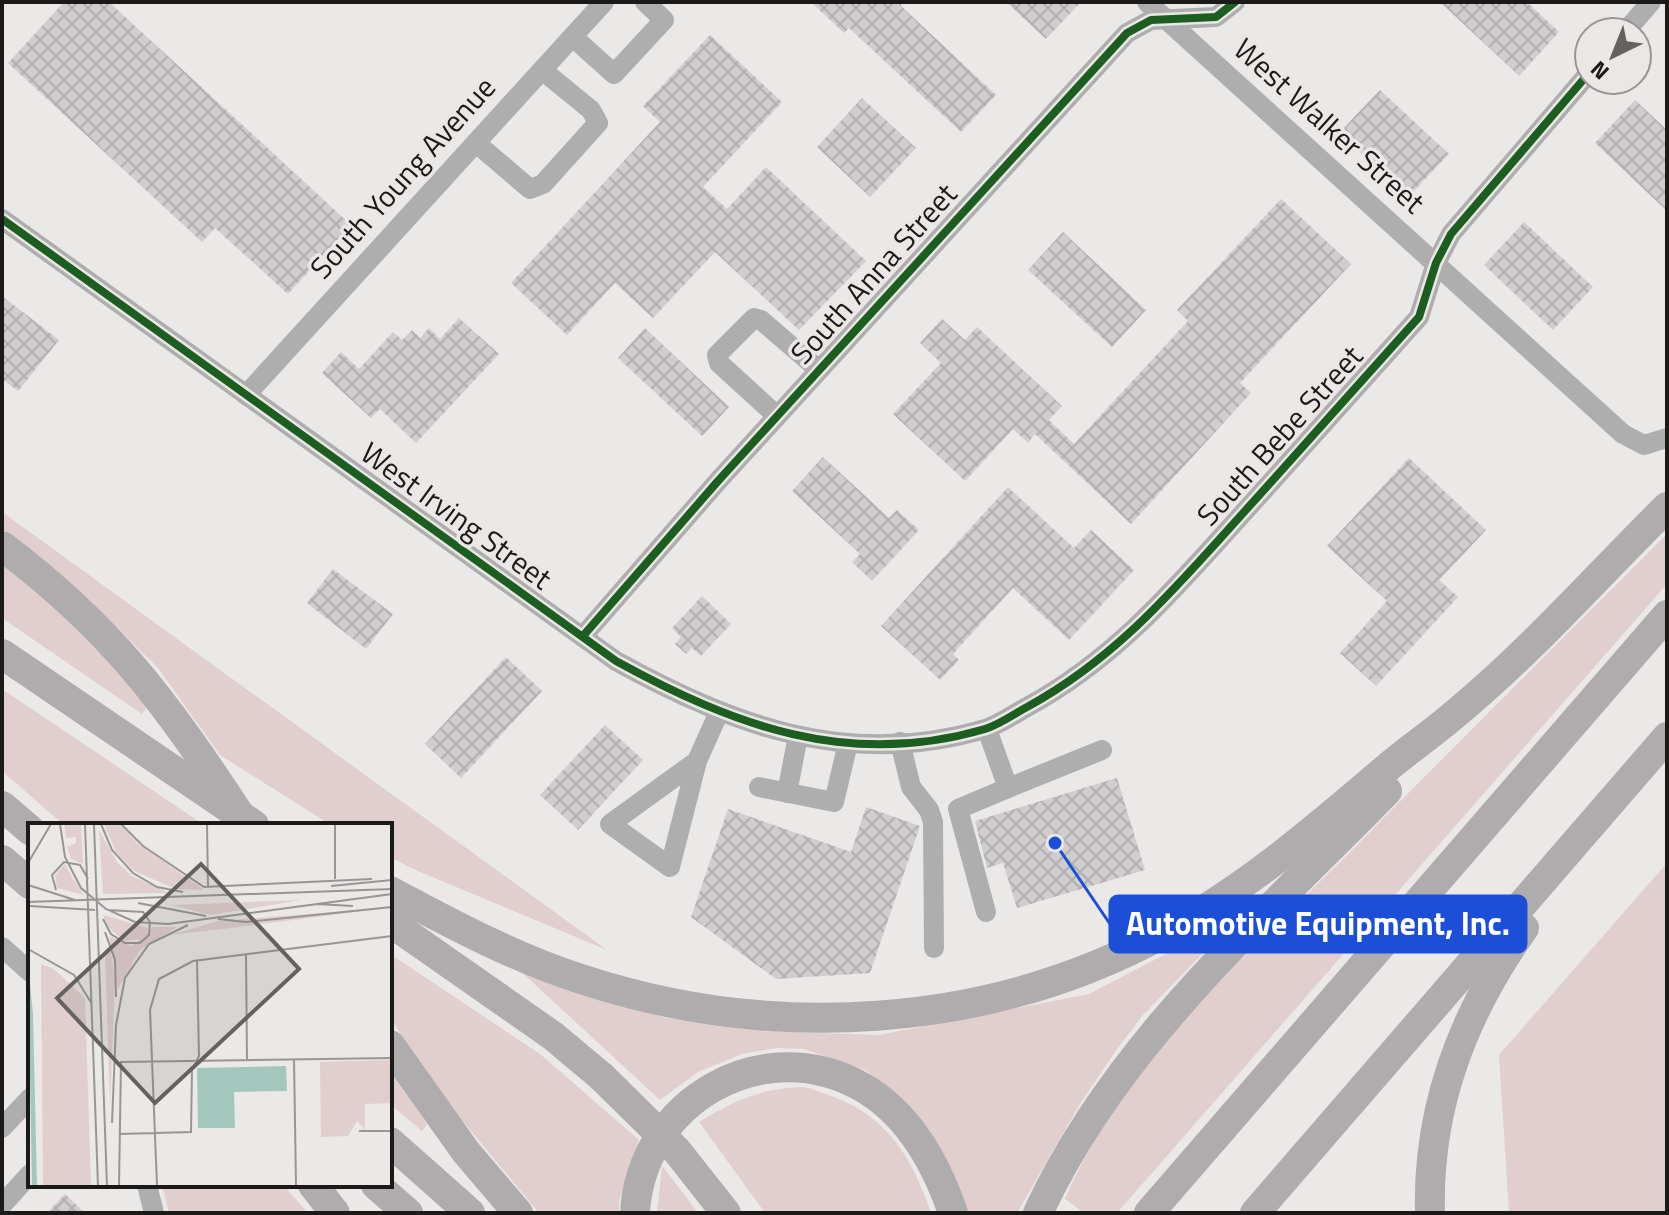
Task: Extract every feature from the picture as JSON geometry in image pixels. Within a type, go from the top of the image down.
[{"type":"highway","points":[[392,892],[475,934],[576,978],[678,1005],[749,1015],[823,1019],[941,1009],[1013,993],[1091,967],[1187,921],[1279,858],[1461,709],[1667,507]]},
{"type":"highway","points":[[2,546],[59,590],[114,642],[170,711],[245,823]]},
{"type":"highway","points":[[1149,1213],[1667,615]]},
{"type":"highway","points":[[2,654],[251,823]]},
{"type":"highway","points":[[1038,1213],[1092,1113],[1165,1018],[1426,751],[1461,709]]},
{"type":"highway","points":[[1255,1213],[1667,737]]},
{"type":"highway","points":[[2,806],[28,828]]},
{"type":"highway","points":[[2,860],[28,882]]},
{"type":"highway","points":[[1430,1213],[1437,1121],[1454,1055],[1486,986],[1534,914],[1549,874]]},
{"type":"highway","points":[[392,923],[553,1036],[602,1077],[677,1151],[726,1213]]},
{"type":"highway","points":[[392,1048],[466,1152],[518,1213]]},
{"type":"highway","points":[[635,1213],[643,1169],[652,1149],[688,1102],[736,1075],[774,1067],[799,1067],[839,1076],[882,1101],[918,1139],[953,1213]]},
{"type":"highway","points":[[392,1144],[470,1213]]},
{"type":"highway","points":[[315,1187],[335,1213]]},
{"type":"highway","points":[[378,1187],[408,1213]]},
{"type":"street","name":"South Young Avenue","points":[[246,395],[604,2]]},
{"type":"street","points":[[573,37],[614,74],[664,20],[645,2]]},
{"type":"street","name":"West Walker Street","points":[[1147,2],[1623,434],[1644,445],[1660,440]]},
{"type":"street","name":"South Anna Street","points":[[583,636],[777,416],[1127,33],[1151,20],[1216,17],[1235,2]]},
{"type":"street","points":[[476,143],[530,189],[543,184],[571,154],[598,123],[591,110],[542,70]]},
{"type":"street","name":"South Bebe Street","points":[[926,740],[987,729],[1055,692],[1108,655],[1163,601],[1419,317],[1436,263],[1451,234],[1573,92]]},
{"type":"street","name":"West Irving Street","points":[[2,219],[628,667],[688,700],[744,722],[798,736],[848,743],[926,740]]},
{"type":"street","points":[[777,416],[719,363],[717,355],[754,318],[761,320],[819,370]]},
{"type":"street","points":[[697,761],[610,824],[670,867],[697,761],[719,712]]},
{"type":"street","points":[[987,729],[1008,788]]},
{"type":"street","points":[[787,793],[798,736]]},
{"type":"street","points":[[900,742],[911,787],[929,810],[933,822],[934,948]]},
{"type":"street","points":[[759,787],[834,802],[848,743]]},
{"type":"street","points":[[986,912],[958,809],[1102,750]]},
{"type":"street","points":[[2,947],[28,970]]},
{"type":"street","points":[[2,1128],[28,1100]]},
{"type":"street","points":[[2,1205],[28,1176]]},
{"type":"street","points":[[148,1187],[154,1213]]},
{"type":"shaded area","points":[[2,512],[607,950],[392,858],[392,823],[328,823],[220,755],[158,668],[92,603],[2,528]]},
{"type":"shaded area","points":[[1667,534],[1667,584],[1117,1213],[1084,1213],[1065,1199],[1090,1149],[1119,1102],[1189,1015],[1267,933]]},
{"type":"shaded area","points":[[2,562],[54,603],[149,704],[142,714],[2,618]]},
{"type":"shaded area","points":[[2,689],[201,823],[62,823],[2,771]]},
{"type":"shaded area","points":[[1667,863],[1667,1213],[1509,1213],[1499,1055]]},
{"type":"shaded area","points":[[1239,916],[1143,1015],[1117,1049],[1080,1104],[1017,1213],[965,1213],[903,1101],[865,1070],[804,1049],[777,1048],[742,1054],[698,1072],[660,1100],[515,966],[578,993],[667,1018],[784,1032],[879,1035],[1089,994]]},
{"type":"shaded area","points":[[392,955],[540,1054],[639,1140],[619,1201],[619,1213],[539,1213],[429,1080],[392,1020]]},
{"type":"shaded area","points":[[392,1073],[427,1124],[422,1131],[392,1106]]},
{"type":"shaded area","points":[[803,1087],[851,1105],[885,1130],[911,1166],[931,1213],[765,1213],[699,1122],[748,1097],[773,1090]]},
{"type":"shaded area","points":[[663,1167],[698,1213],[657,1213]]},
{"type":"shaded area","points":[[162,1187],[285,1187],[308,1213],[169,1213]]},
{"type":"building","points":[[64,2],[109,2],[351,225],[288,294],[215,228],[202,242],[8,63]]},
{"type":"building","points":[[811,2],[901,2],[901,6],[996,95],[961,132],[849,28],[844,33]]},
{"type":"building","points":[[1006,2],[1081,2],[1046,39]]},
{"type":"building","points":[[1440,2],[1527,2],[1559,32],[1519,76]]},
{"type":"building","points":[[710,35],[782,102],[703,187],[727,209],[766,167],[866,261],[799,330],[715,252],[653,318],[615,283],[567,335],[511,283],[660,122],[643,106]]},
{"type":"building","points":[[1380,90],[1449,154],[1408,197],[1339,133]]},
{"type":"building","points":[[862,98],[916,148],[870,197],[817,147]]},
{"type":"building","points":[[1635,100],[1667,130],[1667,211],[1595,143]]},
{"type":"building","points":[[1281,199],[1351,264],[1240,383],[1251,393],[1131,524],[1035,434],[1028,443],[1013,429],[965,481],[893,414],[941,363],[920,343],[942,319],[965,340],[977,327],[1062,406],[1049,420],[1074,444],[1188,321],[1177,310]]},
{"type":"building","points":[[1524,222],[1593,287],[1553,330],[1484,265]]},
{"type":"building","points":[[1063,232],[1146,310],[1112,347],[1028,270]]},
{"type":"building","points":[[2,296],[59,340],[18,391],[2,379]]},
{"type":"building","points":[[459,318],[499,354],[416,443],[380,409],[371,418],[322,373],[341,352],[359,369],[393,332],[402,340],[412,330],[420,338],[429,328],[440,339]]},
{"type":"building","points":[[645,328],[729,407],[702,436],[618,358]]},
{"type":"building","points":[[823,457],[889,518],[897,510],[919,530],[872,581],[852,562],[860,554],[792,491]]},
{"type":"building","points":[[1409,458],[1486,530],[1439,580],[1458,597],[1376,686],[1340,653],[1387,601],[1327,546]]},
{"type":"building","points":[[1008,487],[1074,548],[1091,530],[1134,570],[1069,640],[1013,588],[953,654],[959,660],[940,680],[881,626]]},
{"type":"building","points":[[333,569],[393,614],[366,649],[307,603]]},
{"type":"building","points":[[702,596],[731,624],[701,656],[692,648],[686,654],[675,644],[681,637],[672,628]]},
{"type":"building","points":[[506,657],[542,691],[461,778],[425,744]]},
{"type":"building","points":[[605,725],[643,760],[578,830],[540,795]]},
{"type":"building","points":[[1117,778],[1145,870],[1017,908],[1003,863],[987,868],[975,821]]},
{"type":"building","points":[[866,807],[920,826],[870,973],[776,979],[691,917],[728,809],[851,852]]},
{"type":"building","points":[[65,1194],[85,1213],[47,1213]]},
{"type":"cycle path","points":[[583,636],[718,481],[1127,33],[1151,20],[1216,17],[1235,2]]},
{"type":"cycle path","points":[[2,219],[616,661],[704,705],[749,722],[840,742],[887,744],[935,740],[990,727],[1061,687],[1149,614],[1419,317],[1436,263],[1451,234],[1573,92]]},
{"type":"place","name":"Automotive Equipment, Inc.","points":[[1055,843]]}]
